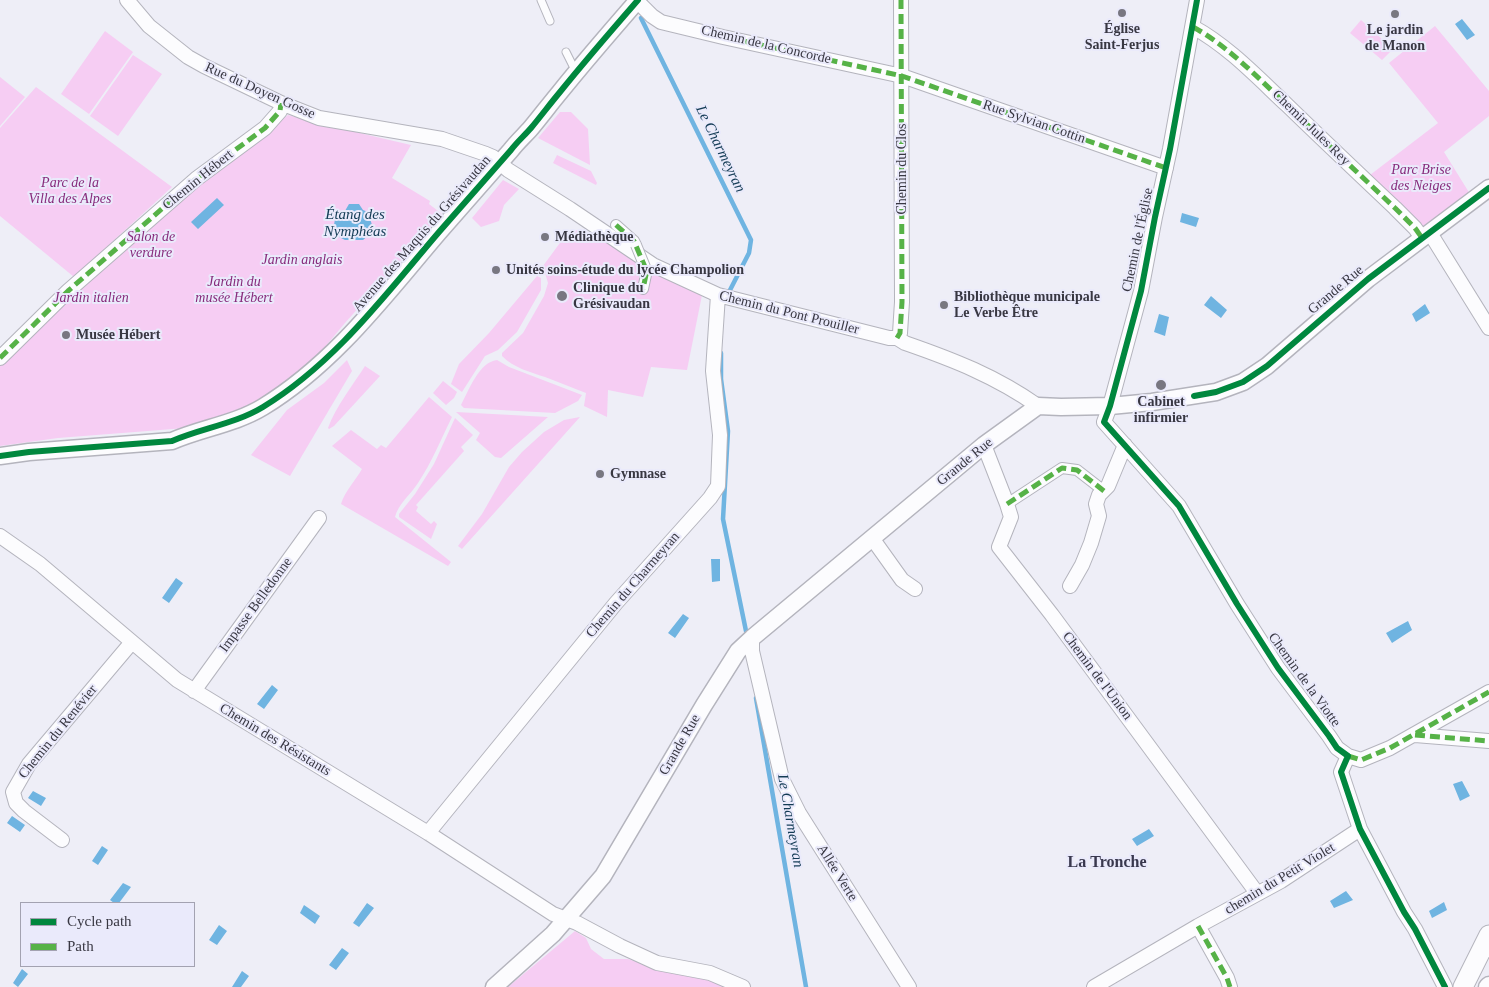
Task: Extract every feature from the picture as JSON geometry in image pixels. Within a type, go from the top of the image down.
[{"type":"main road","points":[[1463,987],[1489,935]]},
{"type":"street","name":"Rue du Doyen Gosse","points":[[127,0],[149,26],[188,57],[281,103],[319,118],[442,139],[486,154],[500,164]]},
{"type":"street","name":"Chemin du Clos","points":[[897,338],[900,333],[902,302],[901,0]]},
{"type":"street","name":"Chemin de l'Église","points":[[1110,406],[1141,291],[1184,78],[1197,0]]},
{"type":"street","name":"Chemin de la Concorde","points":[[637,1],[661,22],[902,76]]},
{"type":"street","name":"Avenue des Maquis du Grésivaudan","points":[[187,434],[225,424],[262,408],[297,384],[331,355],[370,314],[439,232],[500,164],[637,1]]},
{"type":"street","name":"Chemin Jules Rey","points":[[1192,27],[1206,35],[1240,62],[1415,228],[1426,236],[1489,328]]},
{"type":"street","name":"Rue Sylvian Cottin","points":[[902,76],[1166,168]]},
{"type":"street","name":"Chemin Hébert","points":[[0,358],[68,291],[196,179],[274,119],[280,111],[281,103]]},
{"type":"street","name":"Chemin du Pont Prouiller","points":[[500,164],[653,265],[718,296],[889,338],[897,338],[905,343],[961,362],[1014,389],[1038,406]]},
{"type":"street","name":"Grande Rue","points":[[494,987],[534,952],[567,919],[604,876],[704,705],[738,651],[984,445],[1038,406],[1110,406],[1216,392],[1243,382],[1267,366],[1368,279],[1489,188]]},
{"type":"street","points":[[616,225],[634,241],[646,267],[643,289]]},
{"type":"street","name":"Chemin du Charmeyran","points":[[428,833],[616,603],[710,498],[718,486],[720,435],[713,371],[718,296]]},
{"type":"street","name":"Chemin de la Viotte","points":[[1110,406],[1104,422],[1179,506],[1237,604],[1278,668],[1336,748],[1348,756]]},
{"type":"street","points":[[0,449],[13,446],[104,438],[172,433],[187,434]]},
{"type":"street","points":[[0,456],[28,452],[172,441],[187,434]]},
{"type":"street","name":"Chemin de l'Union","points":[[984,445],[1011,517],[999,547],[1052,615],[1257,894]]},
{"type":"street","points":[[1070,586],[1082,565],[1091,543],[1099,516],[1096,504],[1099,495],[1108,486],[1125,445]]},
{"type":"street","points":[[1007,504],[1062,468],[1077,470],[1104,491]]},
{"type":"street","name":"Impasse Belledonne","points":[[194,691],[319,518]]},
{"type":"street","name":"Chemin des Résistants","points":[[0,536],[40,564],[177,680],[428,833],[553,914],[580,924],[620,946],[657,963],[710,973],[743,987]]},
{"type":"street","points":[[872,538],[902,580],[915,590]]},
{"type":"street","name":"Allée Verte","points":[[752,638],[752,651],[782,779],[799,813],[909,987]]},
{"type":"street","name":"Chemin du Renévier","points":[[62,840],[24,811],[16,803],[13,792],[29,764],[132,642]]},
{"type":"street","points":[[1445,987],[1360,829],[1341,772],[1348,756],[1361,760],[1390,748],[1489,692]]},
{"type":"street","points":[[1414,735],[1489,741]]},
{"type":"street","name":"chemin du Petit Violet","points":[[1198,926],[1281,881],[1360,829]]},
{"type":"street","points":[[1094,987],[1198,926],[1227,978],[1230,987]]},
{"type":"lane","points":[[540,0],[550,20]]},
{"type":"lane","points":[[566,52],[576,73]]},
{"type":"green space","points":[[1361,20],[1393,49],[1382,60],[1350,33]]},
{"type":"green space","name":"Parc Brise des Neiges","points":[[1435,26],[1489,91],[1489,116],[1444,152],[1470,194],[1423,230],[1370,175],[1438,123],[1389,63]]},
{"type":"green space","points":[[105,31],[133,52],[89,114],[61,94]]},
{"type":"green space","points":[[133,55],[162,74],[118,136],[90,116]]},
{"type":"green space","points":[[0,77],[25,97],[0,126]]},
{"type":"green space","name":"Parc de la Villa des Alpes","points":[[36,87],[172,187],[74,277],[0,216],[0,128]]},
{"type":"green space","points":[[560,112],[571,112],[588,129],[590,165],[538,138]]},
{"type":"green space","name":"Jardin du musée Hébert","points":[[288,115],[411,145],[392,178],[430,201],[429,204],[442,214],[324,348],[294,377],[257,401],[222,418],[186,428],[58,438],[0,446],[0,366],[59,306],[162,213]]},
{"type":"green space","points":[[557,155],[591,171],[597,183],[596,185],[553,163]]},
{"type":"green space","points":[[503,180],[519,189],[504,205],[499,221],[481,227],[472,218]]},
{"type":"green space","points":[[577,230],[588,237],[592,232],[702,295],[687,370],[651,367],[643,397],[608,390],[607,417],[584,406],[586,393],[522,369],[502,356],[502,353],[523,333],[544,296],[548,283],[543,266],[565,236]]},
{"type":"green space","points":[[537,276],[541,278],[541,290],[517,332],[498,350],[485,356],[462,392],[451,384],[459,364],[489,333]]},
{"type":"green space","points":[[347,360],[352,371],[290,476],[251,455],[287,410],[324,383]]},
{"type":"green space","points":[[497,360],[509,367],[582,395],[578,401],[555,413],[464,408],[461,405],[475,378],[485,366]]},
{"type":"green space","points":[[365,366],[380,376],[334,426],[329,429],[335,412]]},
{"type":"green space","points":[[443,381],[457,392],[454,398],[446,405],[433,393]]},
{"type":"green space","points":[[429,397],[452,417],[428,467],[399,508],[395,517],[451,562],[448,566],[341,504],[362,469],[332,446],[351,430],[377,449],[381,445],[386,448]]},
{"type":"green space","points":[[456,412],[548,417],[501,458],[495,457],[476,440],[480,433]]},
{"type":"green space","points":[[580,417],[462,549],[458,546],[482,514],[509,467],[522,452],[544,432],[564,420]]},
{"type":"green space","points":[[455,418],[473,435],[461,447],[464,451],[416,505],[418,507],[416,511],[431,524],[434,521],[437,524],[431,539],[399,517],[399,514],[415,494],[434,464]]},
{"type":"green space","points":[[575,931],[586,938],[591,949],[604,959],[628,959],[655,968],[697,975],[732,987],[508,987]]},
{"type":"water","points":[[1462,19],[1475,35],[1467,40],[1455,24]]},
{"type":"water","points":[[217,198],[224,205],[198,229],[191,222]]},
{"type":"water","name":"Étang des Nymphéas","points":[[349,204],[359,204],[363,210],[368,212],[372,225],[370,234],[363,240],[345,240],[339,237],[339,231],[334,225],[335,219],[342,216]]},
{"type":"water","points":[[1182,213],[1199,218],[1196,227],[1180,222]]},
{"type":"water","points":[[1211,296],[1227,310],[1221,318],[1204,305]]},
{"type":"water","points":[[1425,304],[1430,313],[1416,322],[1412,314]]},
{"type":"water","points":[[1159,314],[1169,317],[1165,336],[1154,332]]},
{"type":"water","points":[[711,559],[720,559],[720,581],[712,582]]},
{"type":"water","points":[[176,578],[183,583],[169,603],[162,598]]},
{"type":"water","points":[[683,614],[689,618],[675,638],[668,633]]},
{"type":"water","points":[[1408,621],[1412,630],[1392,643],[1386,633]]},
{"type":"water","points":[[272,685],[278,690],[264,709],[257,704]]},
{"type":"water","points":[[1462,781],[1470,796],[1460,801],[1453,784]]},
{"type":"water","points":[[33,791],[46,798],[41,806],[28,798]]},
{"type":"water","points":[[12,816],[25,825],[20,832],[7,823]]},
{"type":"water","points":[[1149,829],[1154,836],[1137,846],[1132,839]]},
{"type":"water","points":[[102,846],[108,850],[98,865],[92,861]]},
{"type":"water","points":[[123,883],[131,887],[120,902],[110,900]]},
{"type":"water","points":[[1346,891],[1353,900],[1334,908],[1330,901]]},
{"type":"water","points":[[1444,902],[1447,910],[1432,918],[1429,911]]},
{"type":"water","points":[[367,903],[374,908],[359,927],[353,923]]},
{"type":"water","points":[[304,905],[320,916],[315,924],[300,913]]},
{"type":"water","points":[[219,925],[227,931],[217,945],[209,940]]},
{"type":"water","points":[[342,948],[349,953],[336,970],[329,965]]},
{"type":"water","points":[[22,969],[28,974],[18,987],[13,983]]},
{"type":"water","points":[[242,971],[249,976],[241,987],[232,987]]},
{"type":"waterway","name":"Le Charmeyran","points":[[641,18],[751,240],[749,253],[729,292]]},
{"type":"waterway","name":"Le Charmeyran","points":[[721,353],[721,379],[728,431],[723,519],[746,631]]},
{"type":"waterway","name":"Le Charmeyran","points":[[756,698],[806,987]]},
{"type":"marked path","points":[[897,338],[900,333],[902,302],[901,0]]},
{"type":"marked path","points":[[1193,27],[1218,43],[1254,73],[1395,208],[1422,238]]},
{"type":"marked path","points":[[725,37],[902,76],[1166,168],[1165,171]]},
{"type":"marked path","points":[[0,358],[68,291],[196,179],[265,128],[280,111],[281,103]]},
{"type":"marked path","points":[[616,225],[634,241],[647,270],[643,289]]},
{"type":"marked path","points":[[1007,504],[1062,468],[1077,470],[1104,491]]},
{"type":"marked path","points":[[1348,756],[1361,760],[1390,748],[1489,692]]},
{"type":"marked path","points":[[1415,735],[1489,741]]},
{"type":"marked path","points":[[1198,926],[1227,978],[1230,987]]},
{"type":"cycle path","points":[[0,456],[172,441],[241,418],[263,407],[289,389],[313,370],[358,327],[531,128],[638,0]]},
{"type":"cycle path","points":[[1197,0],[1170,149],[1141,291],[1104,422],[1179,506],[1237,604],[1278,668],[1337,748],[1348,756],[1341,772],[1360,829],[1445,987]]},
{"type":"cycle path","points":[[1194,396],[1216,392],[1243,382],[1267,366],[1368,279],[1489,188]]},
{"type":"place","name":"Église Saint-Ferjus","points":[[1122,13]]},
{"type":"place","name":"Le jardin de Manon","points":[[1395,14]]},
{"type":"place","name":"Médiathèque","points":[[545,237]]},
{"type":"place","name":"Unités soins-étude du lycée Champolion","points":[[496,270]]},
{"type":"place","name":"Clinique du Grésivaudan","points":[[562,296]]},
{"type":"place","name":"Bibliothèque municipale Le Verbe Être","points":[[944,305]]},
{"type":"place","name":"Musée Hébert","points":[[66,335]]},
{"type":"place","name":"Cabinet infirmier","points":[[1161,385]]},
{"type":"place","name":"Gymnase","points":[[600,474]]},
{"type":"district","name":"La Tronche","points":[[1107,863]]},
{"type":"park label","name":"Salon de verdure","points":[[151,246]]},
{"type":"park label","name":"Jardin anglais","points":[[302,260]]},
{"type":"park label","name":"Jardin italien","points":[[91,298]]}]
